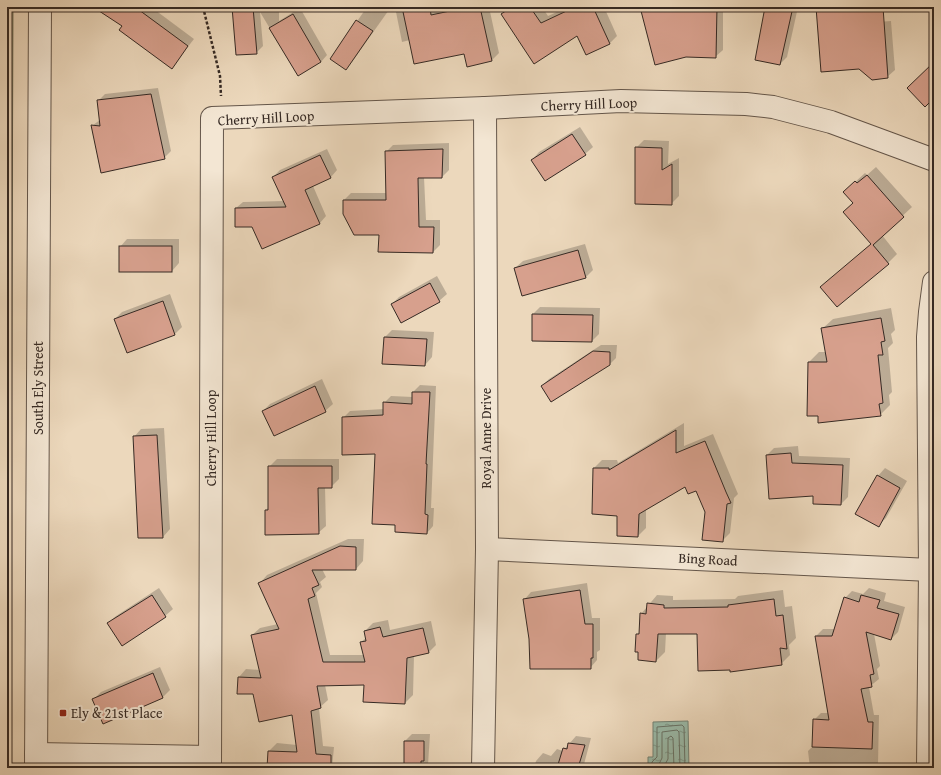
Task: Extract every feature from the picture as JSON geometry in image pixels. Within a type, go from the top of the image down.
[{"type":"street","name":"South Ely Street","points":[[36,761],[40,7]]},
{"type":"street","name":"Cherry Hill Loop","points":[[210,763],[212,118],[485,108],[621,101],[746,104],[773,107],[831,122],[934,160]]},
{"type":"street","name":"Royal Anne Drive","points":[[483,768],[487,549],[485,108]]},
{"type":"street","points":[[928,768],[930,570],[928,337],[934,282]]},
{"type":"street","name":"Bing Road","points":[[487,549],[930,570]]},
{"type":"street","points":[[36,761],[210,763]]},
{"type":"path","points":[[203,7],[220,76],[222,118]]},
{"type":"shaded area","points":[[7,7],[13,7],[11,532],[7,528]]},
{"type":"water","points":[[688,721],[689,768],[648,768],[648,757],[653,757],[653,722]]},
{"type":"building","points":[[93,7],[135,7],[188,46],[172,69],[119,30],[122,26]]},
{"type":"building","points":[[232,7],[253,7],[257,54],[236,55]]},
{"type":"building","points":[[402,7],[430,7],[431,15],[469,7],[480,7],[492,61],[467,67],[464,54],[414,64]]},
{"type":"building","points":[[512,7],[530,7],[541,23],[575,7],[593,7],[610,44],[586,55],[577,36],[534,64],[501,14]]},
{"type":"building","points":[[640,7],[717,7],[716,58],[686,57],[655,65]]},
{"type":"building","points":[[765,7],[793,7],[780,65],[755,60]]},
{"type":"building","points":[[816,7],[883,7],[888,78],[872,80],[859,69],[821,72]]},
{"type":"building","points":[[293,14],[321,62],[298,76],[269,28]]},
{"type":"building","points":[[356,20],[373,31],[346,70],[330,59]]},
{"type":"building","points":[[934,62],[934,98],[925,107],[907,88]]},
{"type":"building","points":[[151,94],[165,159],[101,173],[91,125],[100,126],[97,100]]},
{"type":"building","points":[[572,134],[586,155],[545,181],[531,160]]},
{"type":"building","points":[[635,147],[662,148],[662,170],[672,164],[672,205],[635,204]]},
{"type":"building","points":[[443,149],[442,178],[418,178],[419,227],[434,227],[433,253],[378,252],[379,235],[354,235],[343,214],[343,200],[386,200],[385,151]]},
{"type":"building","points":[[320,155],[331,178],[305,190],[320,224],[262,249],[252,227],[235,227],[235,208],[286,207],[272,177]]},
{"type":"building","points":[[867,175],[904,217],[873,245],[889,264],[837,307],[820,287],[871,244],[843,212],[853,203],[843,192],[855,181],[857,183]]},
{"type":"building","points":[[119,246],[172,246],[172,272],[119,272]]},
{"type":"building","points":[[578,250],[586,278],[522,296],[514,268]]},
{"type":"building","points":[[430,283],[440,302],[401,323],[391,304]]},
{"type":"building","points":[[163,301],[175,335],[127,353],[114,319]]},
{"type":"building","points":[[532,314],[593,315],[592,342],[532,341]]},
{"type":"building","points":[[881,318],[885,341],[881,342],[883,355],[878,355],[883,403],[879,404],[881,416],[818,423],[818,416],[807,416],[808,362],[827,362],[821,328]]},
{"type":"building","points":[[384,337],[427,339],[425,366],[382,364]]},
{"type":"building","points":[[593,351],[610,352],[610,365],[551,402],[541,386]]},
{"type":"building","points":[[315,386],[326,412],[274,436],[262,411]]},
{"type":"building","points":[[412,392],[430,392],[426,464],[425,514],[428,515],[427,534],[395,532],[395,525],[372,524],[375,454],[342,455],[342,417],[383,415],[383,402],[412,404]]},
{"type":"building","points":[[676,430],[676,453],[705,441],[731,503],[727,504],[723,542],[702,540],[705,512],[696,491],[688,494],[685,487],[639,514],[638,537],[617,536],[617,516],[592,514],[593,468],[609,468],[609,470]]},
{"type":"building","points":[[157,435],[163,538],[138,538],[133,436]]},
{"type":"building","points":[[791,453],[792,463],[843,465],[841,505],[813,504],[813,496],[769,499],[766,455]]},
{"type":"building","points":[[268,466],[332,466],[332,488],[318,488],[319,534],[265,535],[265,510],[268,510]]},
{"type":"building","points":[[877,475],[900,488],[879,527],[855,514]]},
{"type":"building","points":[[340,546],[356,547],[356,570],[312,570],[319,585],[312,588],[315,596],[308,599],[323,662],[365,662],[360,642],[366,641],[364,631],[380,627],[383,637],[423,628],[429,653],[407,658],[405,704],[363,702],[364,685],[317,686],[321,708],[311,711],[316,754],[331,755],[331,768],[267,768],[268,751],[297,752],[292,715],[259,722],[253,694],[237,694],[238,677],[261,678],[251,635],[279,629],[258,583]]},
{"type":"building","points":[[580,590],[585,624],[593,624],[593,658],[591,658],[591,669],[530,669],[529,639],[523,599]]},
{"type":"building","points":[[152,595],[166,617],[122,646],[107,623]]},
{"type":"building","points":[[861,595],[880,600],[877,608],[899,614],[891,640],[866,632],[874,674],[870,675],[872,687],[861,689],[868,722],[873,722],[872,749],[812,747],[813,719],[829,720],[815,636],[832,636],[844,597],[859,602]]},
{"type":"building","points":[[774,599],[776,616],[783,615],[787,649],[780,648],[782,665],[730,672],[730,670],[698,671],[697,634],[658,634],[656,662],[638,660],[638,652],[635,652],[636,634],[639,634],[640,613],[646,614],[647,603],[664,605],[664,608],[728,607],[728,605]]},
{"type":"building","points":[[153,673],[163,698],[103,724],[92,699]]},
{"type":"building","points":[[404,741],[424,741],[424,761],[421,761],[421,768],[404,768]]},
{"type":"building","points":[[568,743],[585,745],[578,768],[557,768],[563,748],[567,749]]},
{"type":"place","name":"Ely & 21st Place","points":[[63,713]]}]
